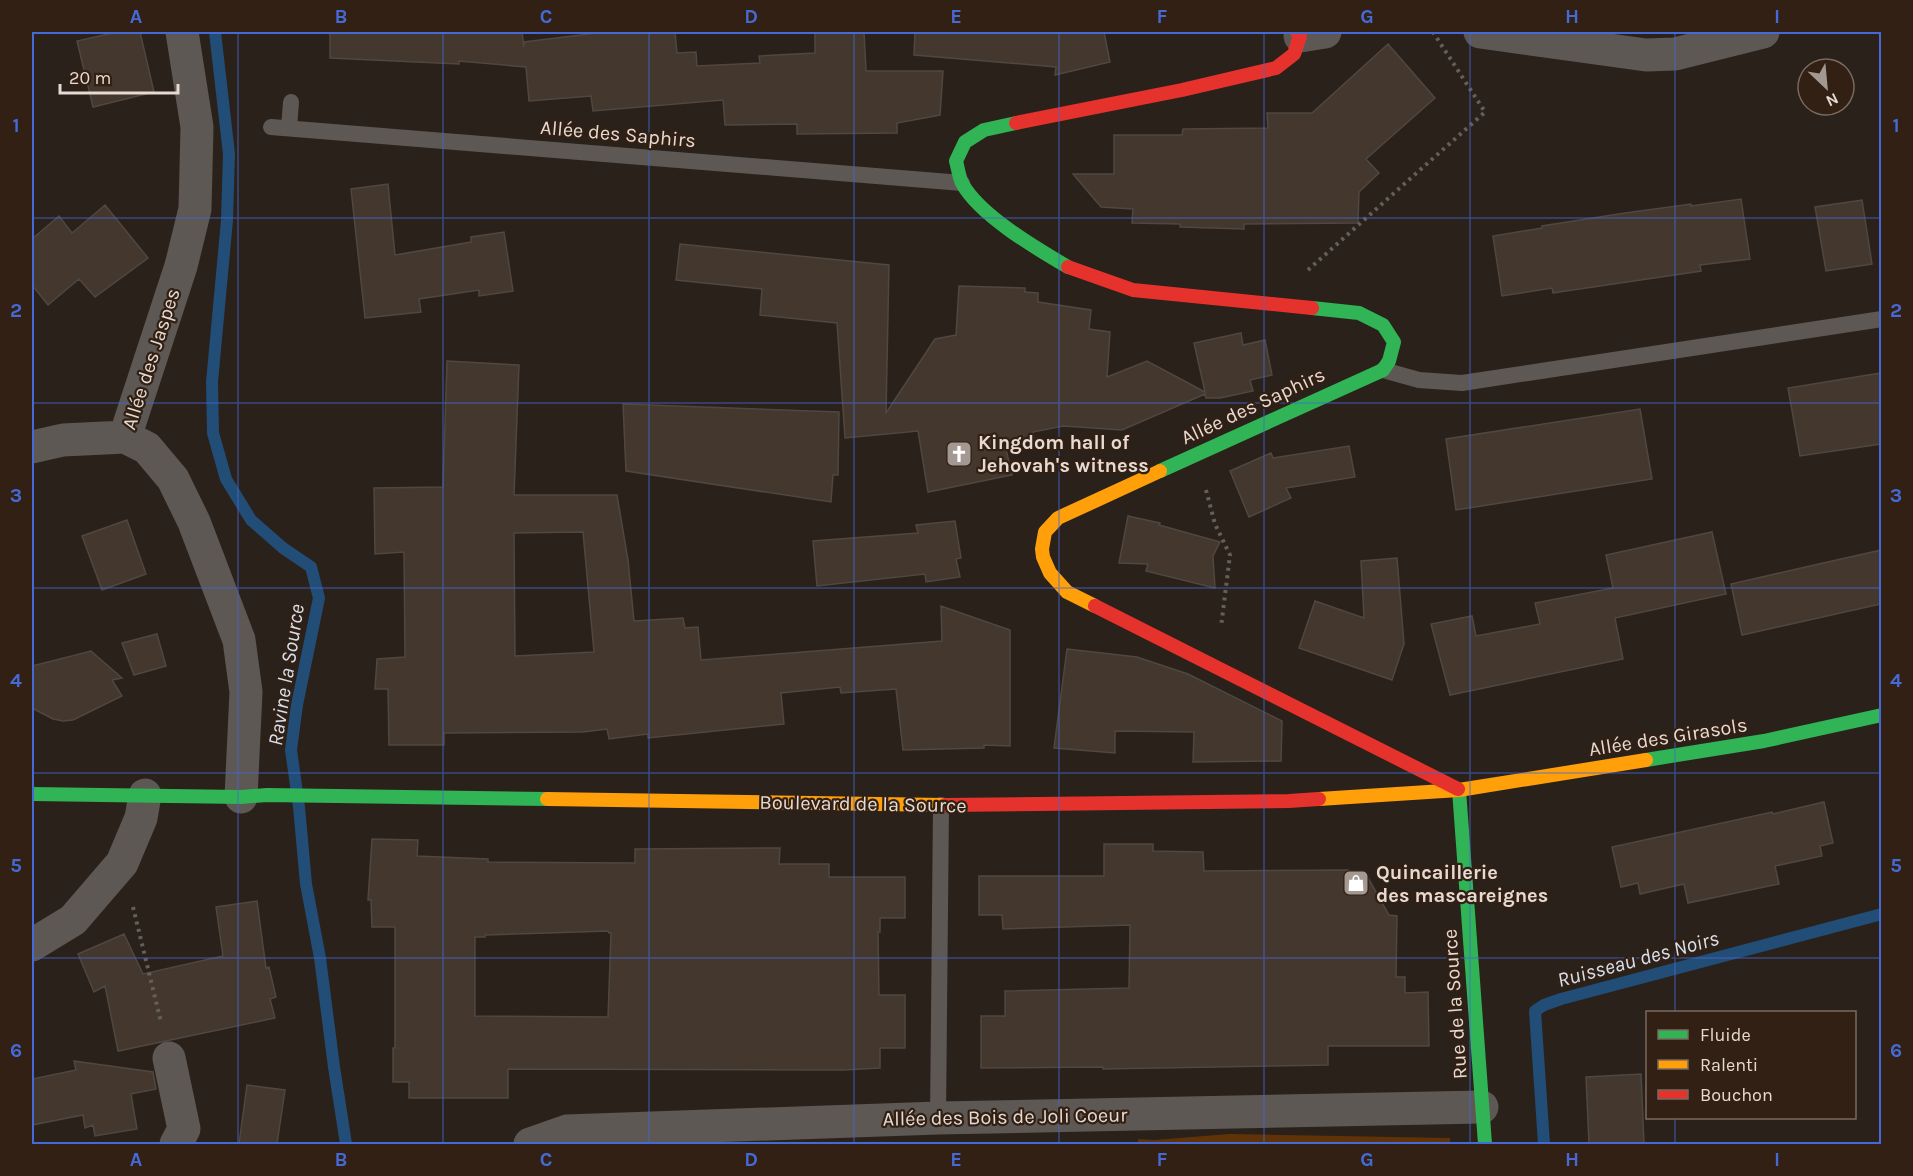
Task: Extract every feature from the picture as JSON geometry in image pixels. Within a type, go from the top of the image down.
[{"type":"street","name":"Allée des Jaspes","points":[[182,32],[197,127],[195,209],[181,266],[125,437],[147,448],[173,479],[194,522],[239,640],[246,692],[254,796]]},
{"type":"street","points":[[1480,32],[1646,55],[1674,54],[1763,32]]},
{"type":"street","points":[[1307,33],[1294,54],[1276,68],[1182,90],[984,130],[965,142],[956,161],[962,183],[977,203],[1020,238],[1072,270],[1133,290],[1359,313],[1383,325],[1394,342],[1389,361],[1383,370]]},
{"type":"street","name":"Allée des Saphirs","points":[[1383,370],[1058,518],[1046,530],[1041,548],[1046,566],[1057,584],[1067,592],[1459,790]]},
{"type":"street","points":[[32,447],[63,440],[125,437]]},
{"type":"street","name":"Allée des Girasols","points":[[1459,790],[1764,741],[1881,715]]},
{"type":"street","name":"Boulevard de la Source","points":[[32,794],[337,796],[941,806],[1289,801],[1459,790]]},
{"type":"street","name":"Rue de la Source","points":[[1459,790],[1485,1144]]},
{"type":"street","points":[[32,945],[73,920],[122,863],[141,818],[145,795]]},
{"type":"street","points":[[169,1058],[184,1129],[176,1144]]},
{"type":"street","name":"Allée des Bois de Joli Coeur","points":[[530,1144],[567,1131],[938,1118],[1482,1107]]},
{"type":"lane","points":[[289,128],[291,102]]},
{"type":"lane","name":"Allée des Saphirs","points":[[271,127],[962,183]]},
{"type":"lane","points":[[1383,370],[1419,380],[1462,383],[1881,319]]},
{"type":"lane","points":[[938,1118],[941,806]]},
{"type":"path","points":[[1271,303],[1485,111],[1432,32]]},
{"type":"path","points":[[1197,455],[1215,524],[1230,555],[1216,667]]},
{"type":"path","points":[[122,863],[169,1058]]},
{"type":"shaded area","points":[[1229,1134],[1450,1138],[1450,1144],[1138,1144],[1138,1139],[1155,1140]]},
{"type":"building","points":[[117,32],[140,32],[154,92],[93,107],[77,41]]},
{"type":"building","points":[[330,32],[522,32],[524,47],[524,42],[597,33],[675,32],[677,53],[696,52],[697,66],[760,63],[759,56],[815,53],[815,32],[864,32],[866,71],[943,71],[940,115],[897,123],[897,133],[797,134],[797,124],[725,125],[723,100],[593,111],[591,96],[529,101],[526,67],[459,61],[459,64],[330,58]]},
{"type":"building","points":[[915,32],[1104,32],[1110,62],[1055,75],[1056,67],[914,55]]},
{"type":"building","points":[[1388,44],[1435,98],[1366,159],[1379,173],[1359,192],[1358,223],[1244,224],[1244,229],[1132,223],[1133,209],[1101,207],[1073,174],[1114,174],[1114,135],[1182,135],[1183,129],[1268,128],[1267,113],[1312,113]]},
{"type":"building","points":[[388,184],[395,255],[471,242],[471,237],[504,232],[513,291],[479,296],[479,290],[419,299],[421,312],[365,318],[351,189]]},
{"type":"building","points":[[1741,199],[1750,259],[1700,265],[1701,271],[1553,293],[1552,288],[1502,296],[1493,236],[1625,213]]},
{"type":"building","points":[[1862,200],[1872,264],[1826,271],[1815,207]]},
{"type":"building","points":[[105,205],[148,258],[95,297],[79,279],[48,305],[32,285],[32,239],[59,216],[72,233]]},
{"type":"building","points":[[680,244],[889,265],[886,413],[935,339],[956,335],[959,286],[1025,288],[1025,292],[1038,293],[1038,302],[1091,310],[1089,329],[1110,332],[1107,377],[1147,361],[1205,392],[1194,343],[1241,333],[1243,345],[1265,340],[1272,375],[1250,380],[1253,391],[1220,398],[1206,398],[1205,394],[1122,430],[1063,426],[1033,432],[1034,439],[1005,445],[1012,475],[928,492],[918,431],[845,438],[837,323],[760,315],[762,289],[676,280]]},
{"type":"building","points":[[447,361],[519,365],[514,495],[617,495],[628,560],[634,621],[683,618],[685,628],[698,627],[701,660],[942,641],[941,606],[1010,630],[1010,746],[984,745],[984,748],[903,750],[896,689],[841,693],[840,687],[781,693],[784,724],[648,738],[648,734],[609,739],[607,729],[583,732],[444,733],[444,745],[389,745],[388,689],[375,689],[377,659],[405,657],[404,552],[375,554],[374,488],[443,487]],"holes":[[[583,532],[594,652],[515,656],[514,533]]]},
{"type":"building","points":[[1881,373],[1881,444],[1800,456],[1788,388]]},
{"type":"building","points":[[623,404],[839,412],[838,475],[833,475],[831,502],[626,471]]},
{"type":"building","points":[[1640,409],[1652,479],[1456,510],[1446,439]]},
{"type":"building","points":[[1349,446],[1355,477],[1286,488],[1291,498],[1249,517],[1230,471],[1271,453],[1273,458]]},
{"type":"building","points":[[1128,516],[1160,523],[1159,525],[1220,542],[1213,556],[1215,588],[1146,571],[1148,564],[1119,563]]},
{"type":"building","points":[[127,520],[146,574],[102,590],[82,536]]},
{"type":"building","points":[[955,521],[961,558],[956,559],[960,577],[926,582],[925,574],[817,586],[813,541],[918,533],[916,525]]},
{"type":"building","points":[[1712,532],[1726,594],[1615,618],[1623,659],[1450,695],[1431,624],[1472,616],[1476,636],[1540,624],[1535,603],[1613,588],[1606,555]]},
{"type":"building","points":[[1881,550],[1881,604],[1742,635],[1731,584]]},
{"type":"building","points":[[1397,558],[1404,644],[1392,680],[1299,648],[1315,601],[1364,618],[1361,561]]},
{"type":"building","points":[[157,634],[166,666],[134,675],[122,643]]},
{"type":"building","points":[[1067,649],[1137,657],[1188,674],[1282,721],[1281,761],[1193,762],[1194,732],[1115,731],[1115,753],[1054,748]]},
{"type":"building","points":[[91,651],[122,678],[112,680],[122,696],[73,720],[53,719],[32,708],[32,666]]},
{"type":"building","points":[[1824,802],[1833,843],[1820,846],[1822,856],[1775,866],[1779,884],[1688,903],[1684,884],[1640,894],[1638,883],[1621,887],[1612,847]]},
{"type":"building","points":[[372,839],[418,840],[417,856],[488,859],[488,862],[635,863],[635,849],[780,848],[779,864],[829,864],[829,877],[905,877],[905,918],[880,918],[880,932],[878,932],[879,995],[905,995],[905,1048],[880,1048],[880,1068],[843,1070],[508,1069],[508,1098],[409,1098],[409,1082],[393,1082],[395,927],[372,927],[371,900],[368,900]],"holes":[[[608,931],[611,933],[608,1017],[475,1016],[475,937]]]},
{"type":"building","points":[[1104,844],[1153,844],[1153,851],[1203,852],[1204,871],[1348,870],[1348,874],[1366,874],[1389,915],[1397,916],[1396,977],[1405,977],[1405,993],[1428,992],[1429,1046],[1328,1046],[1328,1065],[1103,1069],[1103,1067],[981,1068],[981,1016],[1005,1016],[1005,991],[1129,988],[1130,925],[1003,929],[1002,915],[979,915],[979,876],[1104,876]]},
{"type":"building","points":[[257,901],[266,968],[269,967],[276,997],[270,999],[275,1018],[118,1051],[105,986],[94,992],[78,954],[124,934],[143,974],[223,956],[216,907]]},
{"type":"building","points":[[74,1061],[153,1072],[156,1089],[131,1094],[137,1129],[95,1136],[93,1125],[85,1128],[83,1115],[32,1125],[32,1079],[76,1070]]},
{"type":"building","points":[[1641,1074],[1644,1144],[1589,1144],[1586,1077]]},
{"type":"building","points":[[247,1085],[285,1090],[277,1144],[239,1144]]},
{"type":"waterway","name":"Ravine la Source","points":[[215,32],[229,154],[227,220],[212,382],[213,433],[226,479],[251,520],[283,548],[311,567],[319,598],[297,705],[291,750],[306,884],[320,958],[346,1144]]},
{"type":"waterway","name":"Ruisseau des Noirs","points":[[1544,1144],[1535,1011],[1561,999],[1882,914]]},
{"type":"traffic: fast","points":[[1016,123],[984,130],[965,142],[956,161],[961,181],[970,195],[995,219],[1025,241],[1068,267]]},
{"type":"traffic: fast","points":[[1160,471],[1383,370],[1389,361],[1394,342],[1383,325],[1359,313],[1312,308]]},
{"type":"traffic: fast","points":[[1646,760],[1764,741],[1882,715]]},
{"type":"traffic: fast","points":[[1459,790],[1485,1144]]},
{"type":"traffic: fast","points":[[32,794],[547,799]]},
{"type":"traffic: slow","points":[[1095,606],[1067,592],[1050,573],[1042,549],[1045,532],[1058,518],[1160,471]]},
{"type":"traffic: slow","points":[[1319,799],[1459,790],[1646,760]]},
{"type":"traffic: slow","points":[[547,799],[945,805]]},
{"type":"traffic: jam","points":[[1016,123],[1182,90],[1276,68],[1294,54],[1300,36],[1297,32]]},
{"type":"traffic: jam","points":[[1068,267],[1133,290],[1312,308]]},
{"type":"traffic: jam","points":[[1095,606],[1458,789]]},
{"type":"traffic: jam","points":[[945,805],[1319,799]]},
{"type":"place","name":"Kingdom hall of Jehovah's witness","points":[[959,454]]},
{"type":"place","name":"Quincaillerie des mascareignes","points":[[1356,883]]}]
